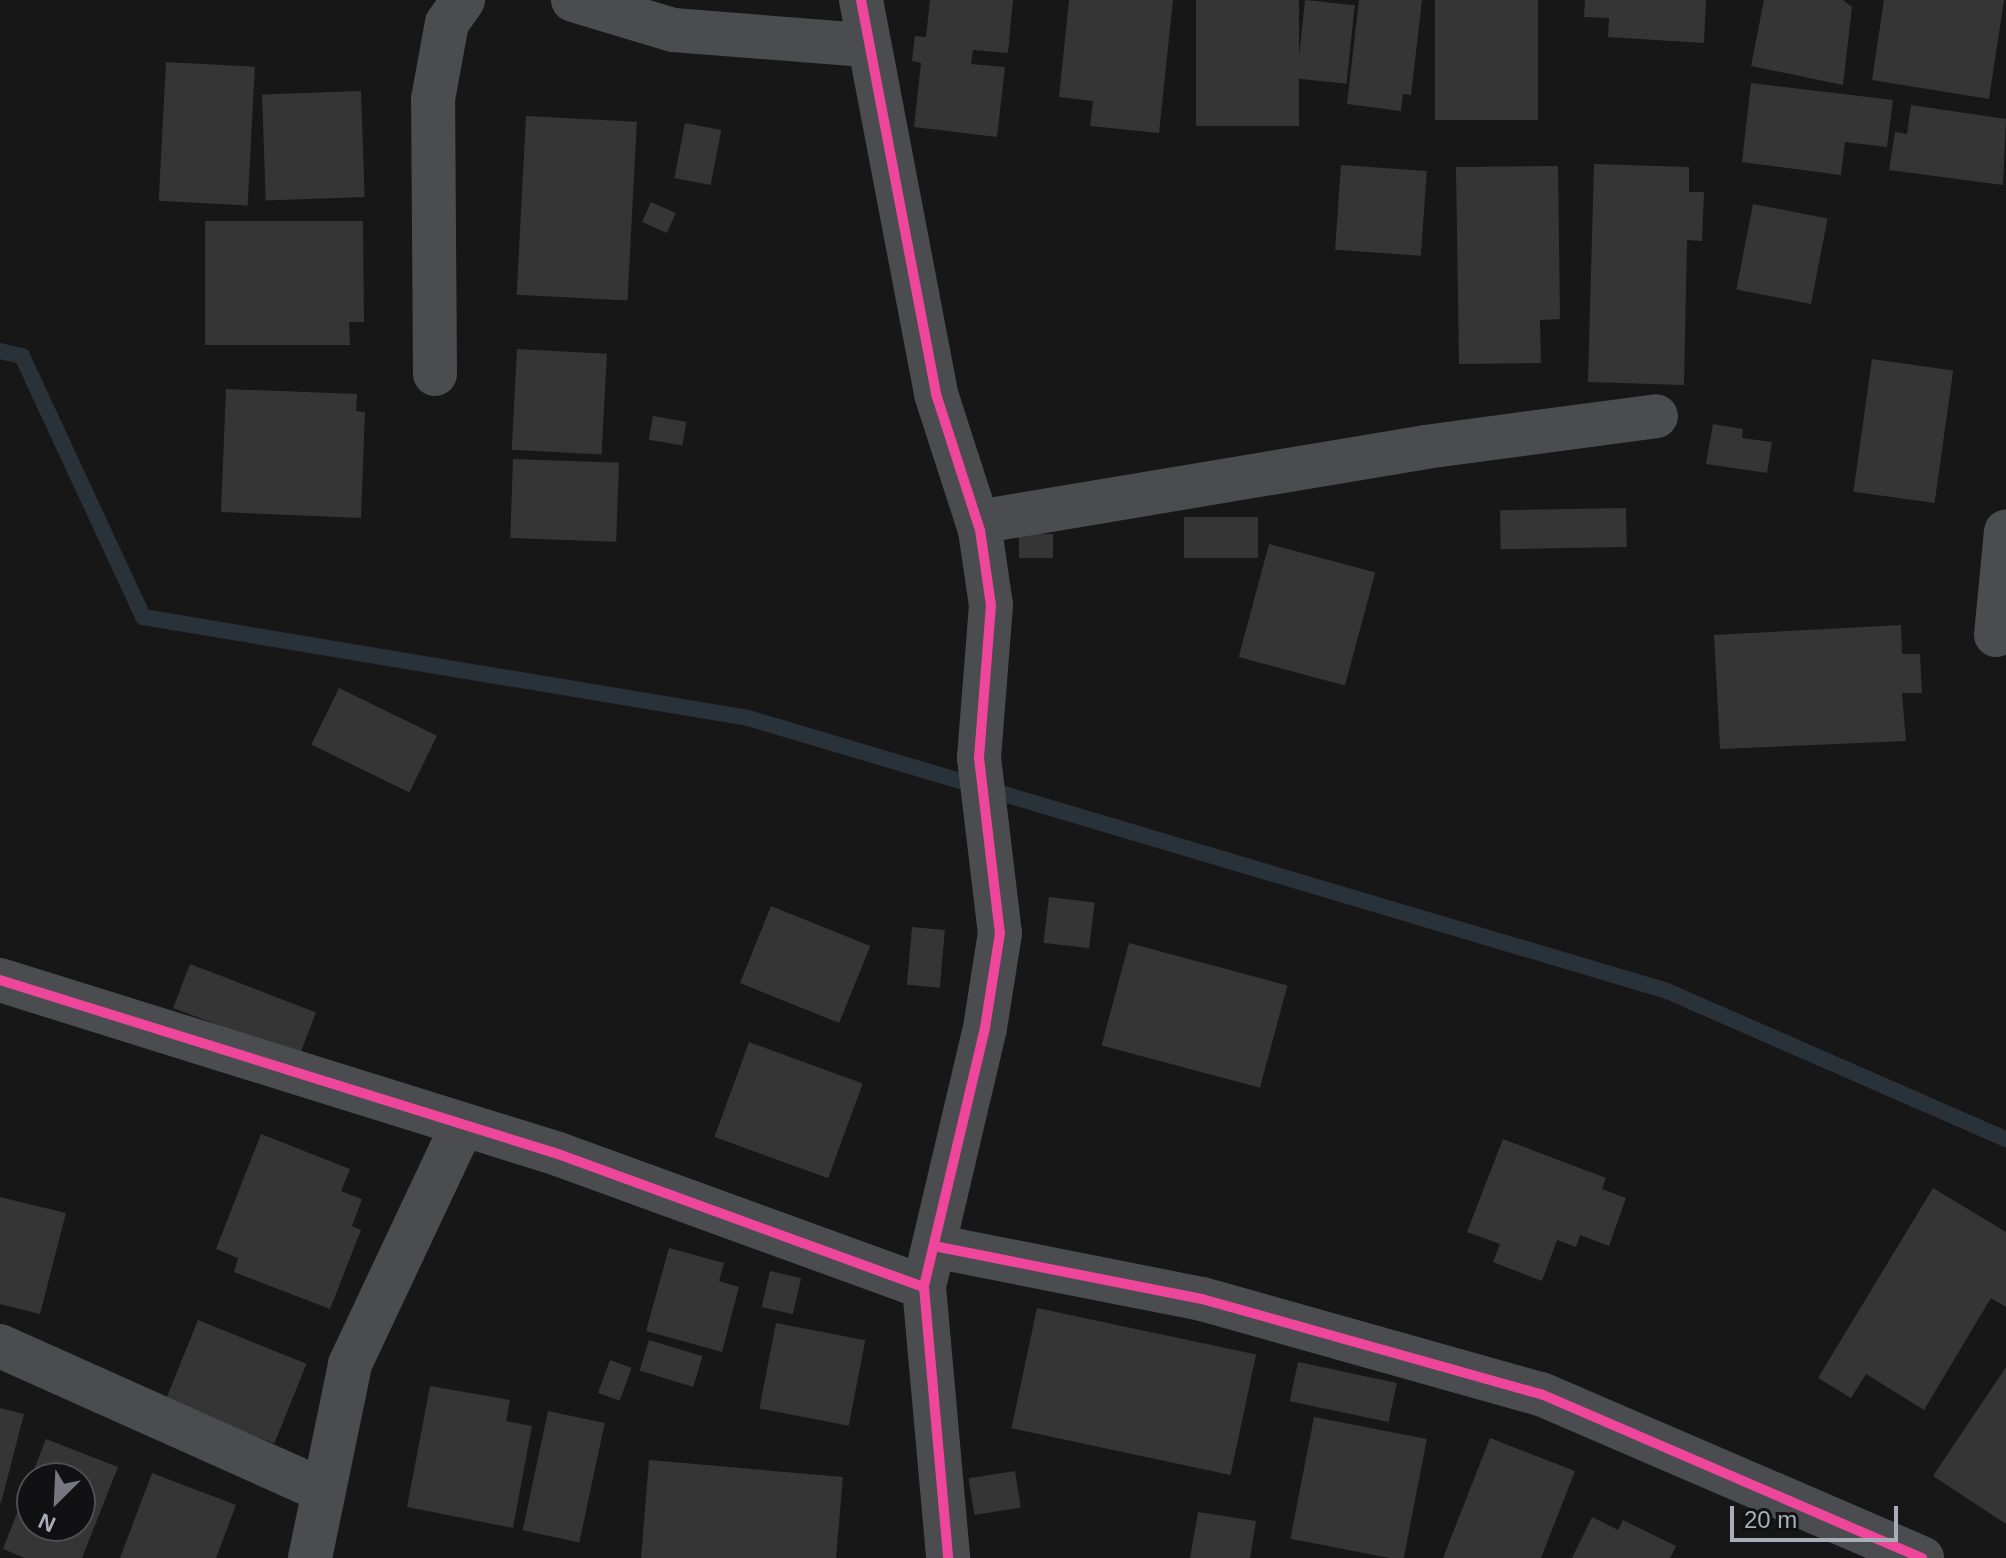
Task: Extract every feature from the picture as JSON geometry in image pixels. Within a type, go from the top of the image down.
[{"type":"street","points":[[435,374],[433,99],[447,23],[463,0]]},
{"type":"street","points":[[573,0],[673,30],[865,45]]},
{"type":"street","points":[[861,0],[865,45],[936,394],[978,522],[991,605],[979,758],[1000,933],[985,1028],[929,1266],[948,1558]]},
{"type":"street","points":[[978,522],[1425,447],[1656,416]]},
{"type":"street","points":[[1996,635],[2006,531]]},
{"type":"street","points":[[0,980],[462,1126],[929,1266],[1202,1299],[1541,1394],[1922,1558]]},
{"type":"street","points":[[310,1558],[320,1489],[350,1364],[462,1126]]},
{"type":"street","points":[[0,1346],[320,1489]]},
{"type":"building","points":[[930,0],[1013,0],[1008,53],[973,50],[971,64],[1005,67],[997,137],[914,127],[921,63],[912,61],[915,36],[926,37]]},
{"type":"building","points":[[1069,0],[1173,0],[1159,133],[1090,126],[1093,101],[1059,97]]},
{"type":"building","points":[[1196,0],[1299,0],[1299,126],[1196,126]]},
{"type":"building","points":[[1305,0],[1355,5],[1346,84],[1297,79]]},
{"type":"building","points":[[1359,0],[1422,0],[1411,95],[1403,94],[1401,111],[1347,104]]},
{"type":"building","points":[[1435,0],[1538,0],[1538,120],[1435,120]]},
{"type":"building","points":[[1585,0],[1706,0],[1704,43],[1608,37],[1609,18],[1584,17]]},
{"type":"building","points":[[1764,0],[1843,0],[1852,7],[1843,85],[1751,66]]},
{"type":"building","points":[[1884,0],[2004,0],[1989,99],[1872,80]]},
{"type":"building","points":[[166,62],[255,67],[248,205],[159,201]]},
{"type":"building","points":[[1751,83],[1893,100],[1887,147],[1845,142],[1841,175],[1742,162]]},
{"type":"building","points":[[361,91],[365,197],[266,200],[262,94]]},
{"type":"building","points":[[1911,105],[2006,119],[2003,185],[1889,170],[1895,132],[1907,134]]},
{"type":"building","points":[[526,116],[637,122],[627,301],[517,295]]},
{"type":"building","points":[[685,123],[721,130],[711,185],[674,178]]},
{"type":"building","points":[[1594,164],[1689,167],[1689,192],[1704,192],[1702,241],[1687,240],[1684,385],[1588,382]]},
{"type":"building","points":[[1341,165],[1427,171],[1421,256],[1335,250]]},
{"type":"building","points":[[1558,166],[1560,319],[1540,320],[1541,363],[1459,364],[1456,167]]},
{"type":"building","points":[[651,202],[676,213],[667,233],[642,222]]},
{"type":"building","points":[[1753,204],[1828,219],[1811,304],[1736,289]]},
{"type":"building","points":[[205,221],[363,221],[364,322],[349,322],[350,345],[205,345]]},
{"type":"building","points":[[517,349],[607,354],[602,455],[512,450]]},
{"type":"building","points":[[1872,359],[1953,370],[1935,503],[1853,492]]},
{"type":"building","points":[[226,389],[357,394],[356,411],[365,412],[361,518],[221,512]]},
{"type":"building","points":[[653,416],[686,422],[682,446],[649,440]]},
{"type":"building","points":[[1713,424],[1743,429],[1742,438],[1772,442],[1767,473],[1706,464]]},
{"type":"building","points":[[513,459],[619,463],[616,542],[510,538]]},
{"type":"building","points":[[1626,508],[1627,547],[1501,549],[1500,510]]},
{"type":"building","points":[[1184,517],[1258,517],[1258,558],[1184,558]]},
{"type":"building","points":[[1019,534],[1053,534],[1053,558],[1019,558]]},
{"type":"building","points":[[1269,544],[1375,572],[1345,685],[1239,657]]},
{"type":"building","points":[[1901,625],[1902,654],[1920,654],[1922,693],[1902,693],[1906,741],[1720,749],[1714,635]]},
{"type":"building","points":[[339,688],[437,736],[409,792],[311,745]]},
{"type":"building","points":[[1049,897],[1095,903],[1089,948],[1043,943]]},
{"type":"building","points":[[771,906],[870,946],[839,1023],[740,983]]},
{"type":"building","points":[[912,927],[945,930],[940,988],[907,985]]},
{"type":"building","points":[[1129,943],[1287,985],[1260,1088],[1102,1045]]},
{"type":"building","points":[[190,964],[316,1012],[299,1056],[173,1008]]},
{"type":"building","points":[[749,1042],[863,1083],[828,1178],[714,1137]]},
{"type":"building","points":[[261,1134],[350,1169],[341,1191],[362,1199],[352,1226],[361,1230],[330,1309],[234,1272],[238,1258],[216,1249]]},
{"type":"building","points":[[1503,1139],[1606,1178],[1602,1189],[1626,1198],[1609,1246],[1580,1235],[1576,1247],[1557,1240],[1542,1281],[1493,1262],[1500,1244],[1467,1232]]},
{"type":"building","points":[[1933,1188],[2006,1232],[2006,1307],[1991,1298],[1924,1410],[1866,1374],[1851,1398],[1818,1378]]},
{"type":"building","points":[[0,1197],[66,1213],[40,1314],[0,1304]]},
{"type":"building","points":[[669,1248],[724,1263],[719,1281],[739,1287],[722,1352],[646,1331]]},
{"type":"building","points":[[770,1271],[801,1278],[793,1314],[762,1307]]},
{"type":"building","points":[[1037,1308],[1256,1355],[1231,1475],[1011,1428]]},
{"type":"building","points":[[198,1320],[306,1364],[274,1444],[166,1400]]},
{"type":"building","points":[[776,1323],[865,1340],[849,1426],[759,1408]]},
{"type":"building","points":[[649,1340],[703,1356],[693,1387],[640,1371]]},
{"type":"building","points":[[610,1360],[632,1368],[620,1401],[598,1393]]},
{"type":"building","points":[[1298,1362],[1397,1383],[1388,1422],[1290,1401]]},
{"type":"building","points":[[2006,1367],[2006,1524],[1933,1476]]},
{"type":"building","points":[[430,1386],[510,1400],[506,1421],[532,1426],[513,1528],[407,1507]]},
{"type":"building","points":[[0,1408],[24,1414],[1,1503],[0,1503]]},
{"type":"building","points":[[548,1411],[605,1423],[579,1542],[523,1530]]},
{"type":"building","points":[[1314,1417],[1427,1439],[1404,1558],[1290,1539]]},
{"type":"building","points":[[1490,1438],[1575,1471],[1541,1558],[1443,1558]]},
{"type":"building","points":[[46,1439],[118,1467],[96,1523],[96,1462],[37,1462]]},
{"type":"building","points":[[649,1460],[843,1477],[836,1558],[641,1558]]},
{"type":"building","points":[[1015,1471],[1021,1508],[974,1515],[969,1478]]},
{"type":"building","points":[[152,1473],[236,1505],[216,1558],[120,1558]]},
{"type":"building","points":[[1198,1512],[1256,1521],[1250,1558],[1190,1558]]},
{"type":"building","points":[[16,1516],[16,1542],[88,1542],[82,1558],[25,1558],[3,1549]]},
{"type":"building","points":[[1592,1517],[1618,1530],[1623,1520],[1676,1546],[1670,1558],[1572,1558]]},
{"type":"waterway","points":[[0,351],[22,356],[143,617],[748,718],[1667,991],[2006,1139]]},
{"type":"cycle path","points":[[861,0],[936,394],[980,530],[991,605],[979,758],[1000,933],[985,1028],[924,1287],[948,1558]]},
{"type":"cycle path","points":[[0,980],[558,1154],[924,1287]]},
{"type":"cycle path","points":[[934,1246],[1202,1299],[1541,1394],[1922,1558]]}]
